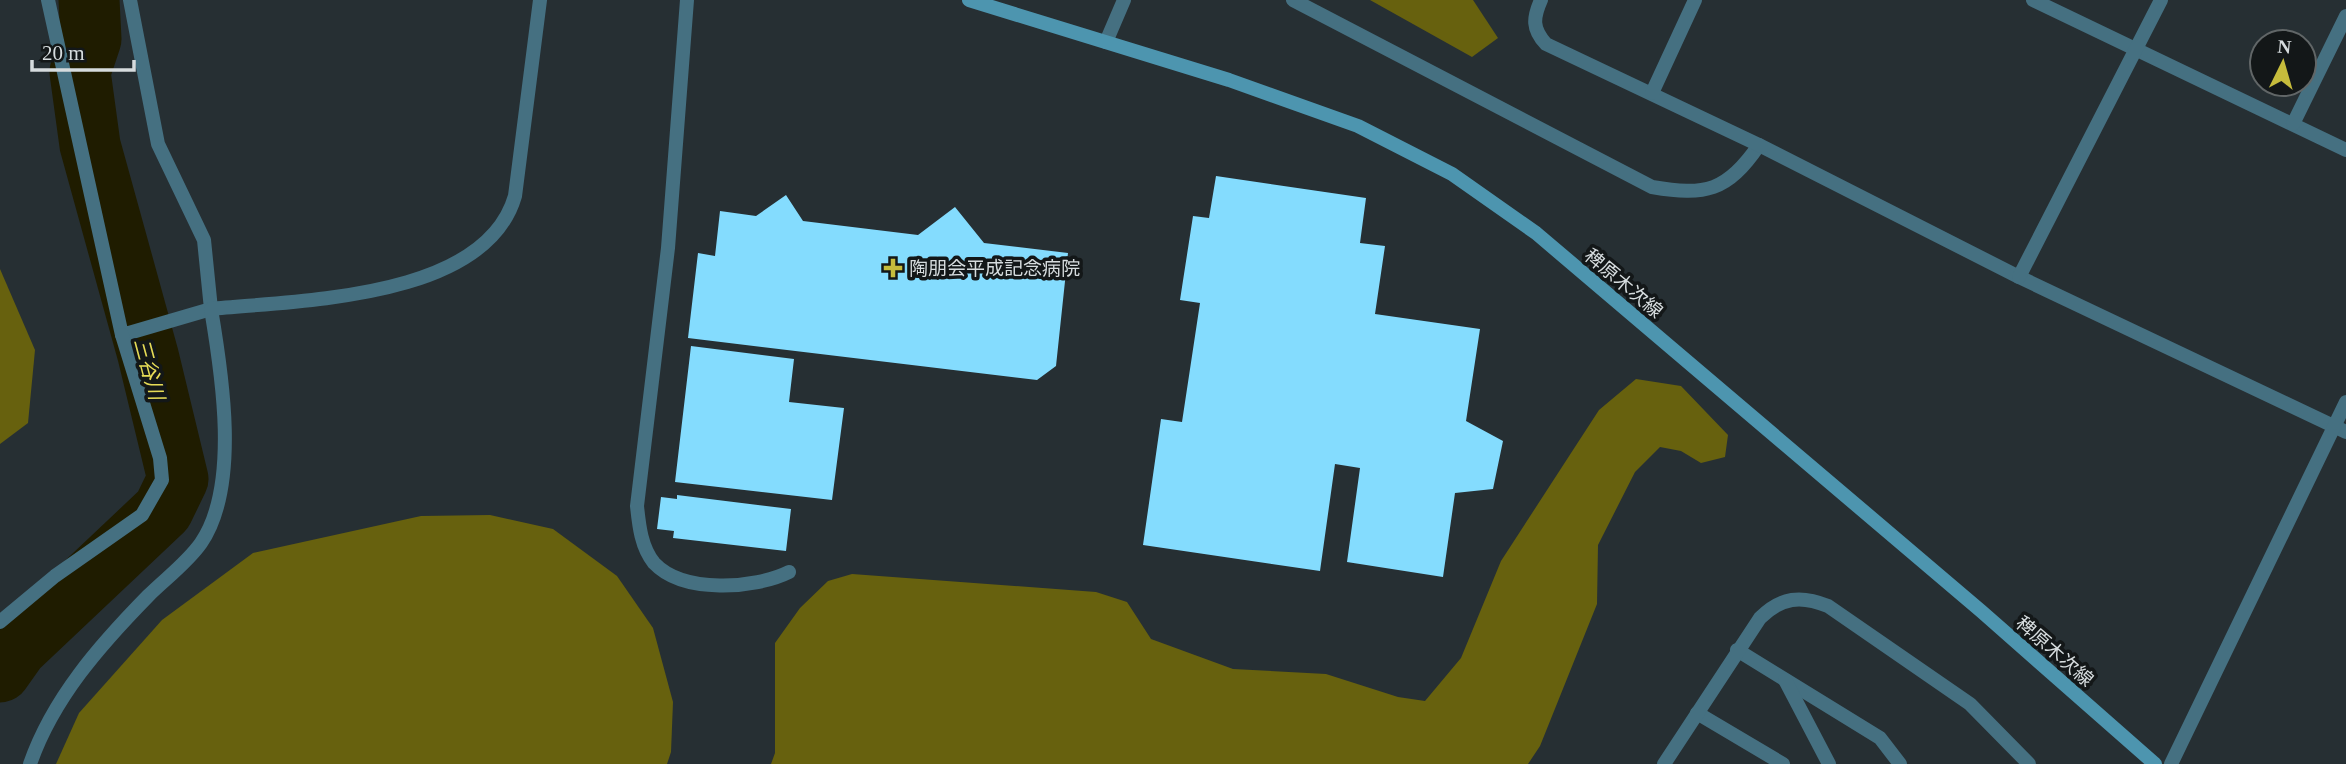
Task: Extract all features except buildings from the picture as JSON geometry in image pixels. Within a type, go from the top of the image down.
[{"type":"main road","name":"稗原木次線","points":[[969,0],[1229,80],[1358,126],[1452,174],[1536,233],[1981,611],[2155,764]]},
{"type":"street","points":[[0,622],[55,576],[142,515],[162,480],[160,458],[126,334],[48,0]]},
{"type":"street","points":[[30,764],[42,729],[85,667],[122,623],[201,543],[217,508],[226,431],[204,240],[158,144],[130,0]]},
{"type":"street","points":[[126,334],[211,309],[382,289],[431,274],[484,242],[501,226],[515,196],[540,0]]},
{"type":"street","points":[[687,0],[668,248],[637,506],[639,531],[655,563],[684,579],[708,585],[752,584],[789,572]]},
{"type":"street","points":[[1106,42],[1124,0]]},
{"type":"street","points":[[1293,0],[1652,187],[1687,193],[1716,187],[1741,171],[1759,145]]},
{"type":"street","points":[[1541,0],[1534,19],[1534,29],[1546,44],[1759,145],[2019,277],[2340,429]]},
{"type":"street","points":[[1652,93],[1695,0]]},
{"type":"street","points":[[2033,0],[2346,150]]},
{"type":"street","points":[[2019,277],[2161,0]]},
{"type":"street","points":[[2293,124],[2346,16]]},
{"type":"street","points":[[2171,764],[2340,429],[2346,402]]},
{"type":"street","points":[[1664,764],[1760,618],[1776,604],[1797,598],[1820,603],[1970,704],[2029,764]]},
{"type":"street","points":[[1737,650],[1880,738],[1900,764]]},
{"type":"street","points":[[1784,679],[1829,764]]},
{"type":"street","points":[[1697,713],[1783,764]]},
{"type":"shaded area","points":[[1370,0],[1473,0],[1498,38],[1472,57]]},
{"type":"shaded area","points":[[0,269],[35,350],[28,423],[0,444]]},
{"type":"shaded area","points":[[1636,379],[1681,386],[1728,435],[1725,457],[1701,463],[1681,451],[1660,447],[1635,472],[1598,545],[1597,604],[1540,746],[1528,764],[771,764],[775,753],[775,643],[800,608],[828,581],[852,574],[1096,592],[1127,602],[1151,639],[1233,669],[1326,674],[1398,697],[1425,701],[1461,658],[1501,561],[1599,410]]},
{"type":"shaded area","points":[[490,515],[553,529],[617,576],[653,628],[673,702],[671,752],[667,764],[56,764],[79,713],[162,620],[253,553],[421,516]]},
{"type":"waterway","name":"三谷川","points":[[0,672],[17,648],[163,510],[178,479],[148,355],[90,145],[80,72],[91,39],[89,0]]},
{"type":"place","name":"陶朋会平成記念病院","points":[[893,268]]}]
